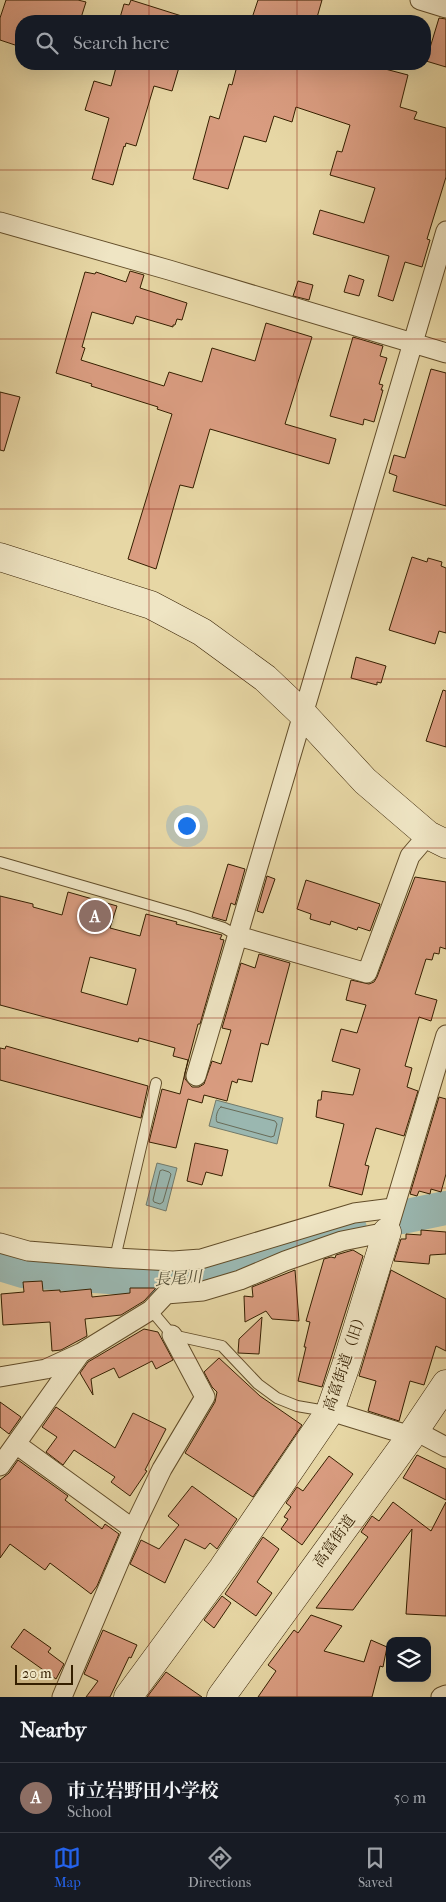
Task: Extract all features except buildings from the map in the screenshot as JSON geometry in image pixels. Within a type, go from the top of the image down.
[{"type":"street","points":[[420,0],[446,8]]},
{"type":"street","points":[[0,222],[446,353]]},
{"type":"street","points":[[196,1076],[446,231]]},
{"type":"street","points":[[0,558],[151,605],[210,638],[265,678],[303,714],[365,781],[437,840],[410,856],[367,972],[238,936]]},
{"type":"street","name":"高富街道（旧）","points":[[128,1697],[223,1568],[330,1412],[446,1035]]},
{"type":"street","points":[[0,1243],[28,1251],[172,1264],[230,1253],[354,1214],[390,1220]]},
{"type":"street","points":[[167,1291],[203,1291],[342,1240],[390,1220]]},
{"type":"street","points":[[230,1253],[239,1277]]},
{"type":"street","points":[[0,1377],[46,1369],[81,1353],[152,1310],[167,1291],[172,1264]]},
{"type":"street","points":[[62,1697],[133,1529],[162,1469],[205,1397],[172,1336]]},
{"type":"street","points":[[0,1466],[81,1353]]},
{"type":"street","name":"高富街道","points":[[221,1697],[446,1384]]},
{"type":"street","points":[[330,1412],[412,1433],[446,1446]]},
{"type":"street","points":[[16,1444],[133,1529]]},
{"type":"street","points":[[441,1697],[446,1695]]},
{"type":"lane","points":[[0,862],[187,916],[224,928],[238,936]]},
{"type":"lane","points":[[115,1258],[156,1083]]},
{"type":"lane","points":[[152,1310],[172,1336],[222,1346],[258,1384],[277,1398],[297,1406],[330,1412]]},
{"type":"water","points":[[216,1100],[283,1118],[277,1144],[209,1126]]},
{"type":"water","points":[[157,1163],[177,1168],[166,1211],[146,1205]]},
{"type":"waterway","name":"長尾川","points":[[402,1217],[446,1208]]},
{"type":"waterway","name":"長尾川","points":[[0,1264],[23,1271],[152,1280],[210,1276],[289,1245],[350,1229]]},
{"type":"place","name":"市立岩野田小学校","points":[[95,916]]}]
